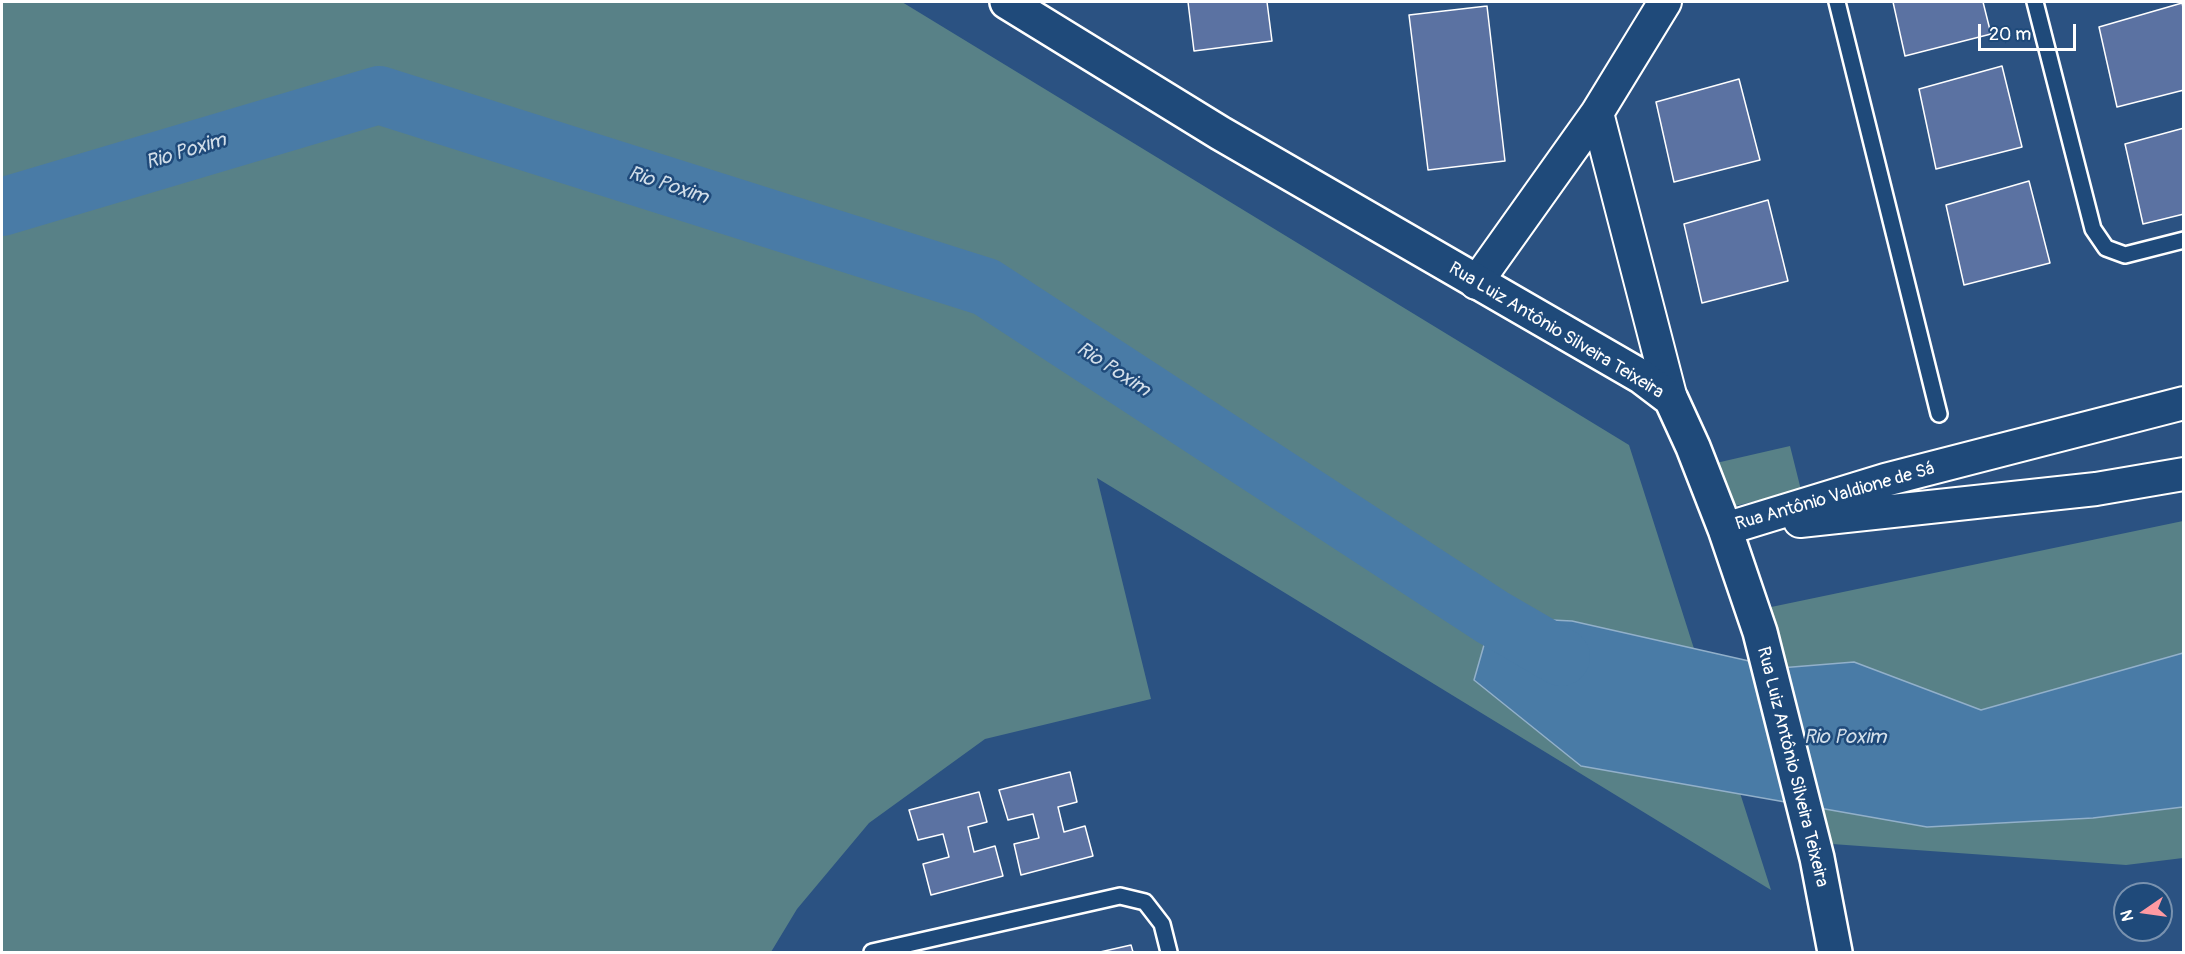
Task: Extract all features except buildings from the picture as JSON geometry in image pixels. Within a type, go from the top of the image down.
[{"type":"street","name":"Rua Luiz Antônio Silveira Teixeira","points":[[1007,2],[1220,133],[1642,377],[1671,399],[1693,447],[1725,529],[1760,633],[1817,858],[1835,952]]},
{"type":"street","points":[[1476,283],[1597,113],[1665,2]]},
{"type":"street","points":[[1597,113],[1671,399]]},
{"type":"street","name":"Rua Antônio Valdione de Sá","points":[[1725,529],[1885,480],[2184,403]]},
{"type":"street","name":"Rua Antônio Valdione de Sá","points":[[1725,529],[2096,489],[2184,474]]},
{"type":"lane","points":[[1837,2],[1940,414]]},
{"type":"lane","points":[[2035,2],[2093,229],[2106,248],[2125,255],[2184,240]]},
{"type":"lane","points":[[872,952],[1120,896],[1144,902],[1162,924],[1169,952]]},
{"type":"green space","points":[[2,2],[902,2],[1629,445],[1771,890],[1097,478],[1151,699],[985,739],[869,823],[797,909],[771,952],[2,952]]},
{"type":"green space","points":[[1790,446],[1801,490],[1727,508],[1716,463]]},
{"type":"green space","points":[[2183,521],[2183,858],[2126,865],[1832,844],[1752,611]]},
{"type":"water","name":"Rio Poxim","points":[[1492,617],[1572,621],[1780,668],[1854,662],[1981,710],[2183,653],[2183,807],[2093,818],[1927,827],[1581,766],[1474,680]]},
{"type":"waterway","name":"Rio Poxim","points":[[2,207],[379,95],[986,287],[1492,617],[1561,657]]}]
